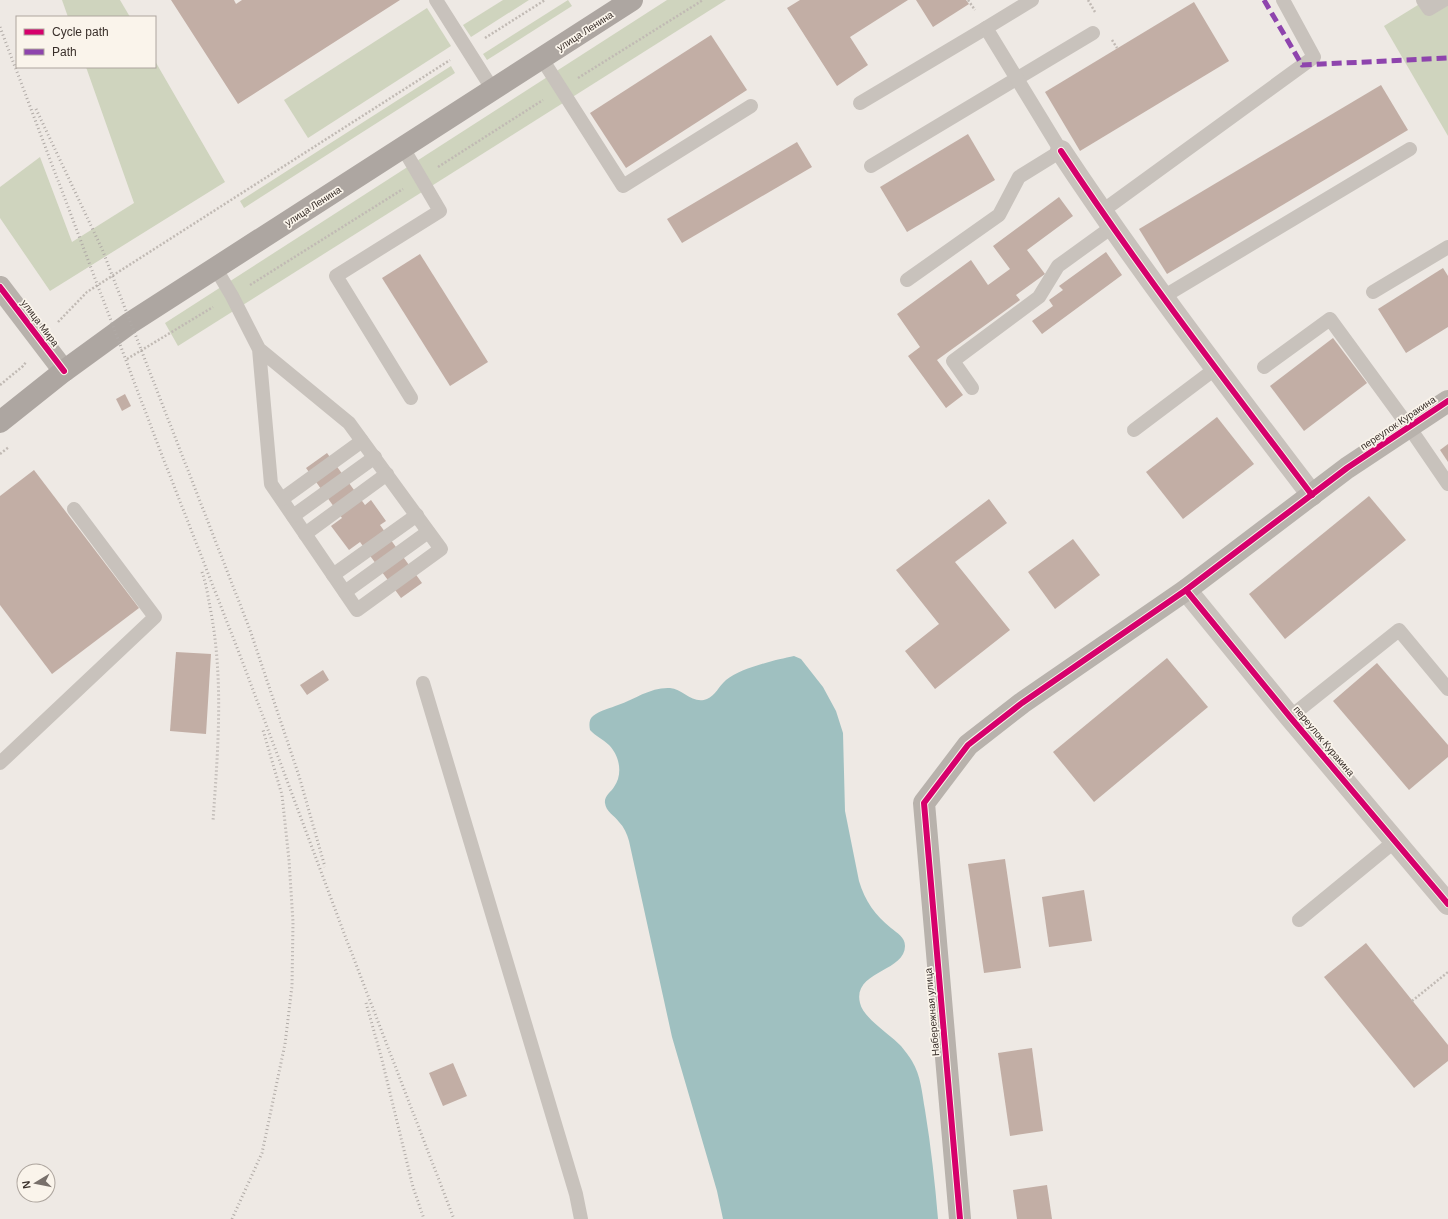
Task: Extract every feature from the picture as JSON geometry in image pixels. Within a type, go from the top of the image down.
[{"type":"main road","name":"улица Ленина","points":[[0,422],[64,371],[130,323],[632,0]]},
{"type":"street","points":[[1061,151],[1107,219],[1215,369],[1312,495]]},
{"type":"street","name":"улица Мира","points":[[0,287],[64,371]]},
{"type":"street","name":"переулок Куракина","points":[[924,803],[968,745],[1022,703],[1186,590],[1347,468],[1448,401]]},
{"type":"street","name":"переулок Куракина","points":[[1186,590],[1290,717],[1448,904]]},
{"type":"street","name":"Набережная улица","points":[[924,803],[960,1219]]},
{"type":"lane","points":[[436,0],[493,90]]},
{"type":"lane","points":[[860,103],[1032,0]]},
{"type":"lane","points":[[972,388],[953,361],[1039,297],[1058,266],[1107,219],[1314,56],[1283,0]]},
{"type":"lane","points":[[1423,0],[1429,9],[1444,0]]},
{"type":"lane","points":[[907,280],[999,215],[1019,177],[1061,151],[986,28]]},
{"type":"lane","points":[[871,166],[1093,33]]},
{"type":"lane","points":[[542,59],[623,186],[751,106]]},
{"type":"lane","points":[[403,148],[440,211],[336,276],[411,398]]},
{"type":"lane","points":[[1163,297],[1410,149]]},
{"type":"lane","points":[[1373,292],[1448,247]]},
{"type":"lane","points":[[216,269],[232,296],[259,349],[271,484],[357,610],[441,549],[349,423],[259,349]]},
{"type":"lane","points":[[1264,367],[1330,319],[1409,427],[1448,484]]},
{"type":"lane","points":[[1134,430],[1215,369]]},
{"type":"lane","points":[[282,499],[362,441]]},
{"type":"lane","points":[[293,516],[375,457]]},
{"type":"lane","points":[[305,534],[387,474]]},
{"type":"lane","points":[[0,763],[155,617],[74,509]]},
{"type":"lane","points":[[333,575],[416,515]]},
{"type":"lane","points":[[345,592],[428,532]]},
{"type":"lane","points":[[1290,717],[1399,630],[1448,689]]},
{"type":"lane","points":[[423,683],[576,1194],[581,1219]]},
{"type":"lane","points":[[1299,920],[1395,841]]},
{"type":"path","points":[[87,292],[545,0]]},
{"type":"path","points":[[124,361],[232,296],[703,0]]},
{"type":"path","points":[[0,454],[12,444]]},
{"type":"path","points":[[1412,1001],[1448,972]]},
{"type":"green space","points":[[62,0],[120,0],[129,16],[68,16]]},
{"type":"green space","points":[[503,0],[529,0],[471,37],[463,25]]},
{"type":"green space","points":[[568,0],[572,6],[487,60],[483,54]]},
{"type":"green space","points":[[667,0],[726,0],[178,346],[165,323]]},
{"type":"green space","points":[[1426,0],[1448,0],[1448,136],[1384,26]]},
{"type":"green space","points":[[427,8],[451,46],[308,138],[284,100]]},
{"type":"green space","points":[[156,63],[225,182],[50,291],[0,218],[0,187],[40,157],[72,242],[134,203],[86,68],[156,68]]},
{"type":"green space","points":[[451,66],[455,73],[244,208],[240,201]]},
{"type":"water","points":[[794,656],[801,659],[823,687],[836,711],[843,733],[845,811],[861,888],[875,913],[904,940],[905,943],[903,955],[897,961],[864,984],[860,992],[860,1003],[866,1014],[901,1046],[915,1067],[922,1091],[938,1219],[723,1219],[717,1191],[672,1037],[629,841],[622,826],[609,811],[605,803],[608,794],[614,787],[619,777],[619,766],[613,749],[590,730],[589,726],[593,716],[656,689],[670,688],[697,700],[707,699],[712,696],[726,680],[740,672],[768,662]]},
{"type":"building","points":[[171,0],[234,0],[236,4],[242,0],[400,0],[238,104]]},
{"type":"building","points":[[800,0],[908,0],[850,37],[868,65],[837,86],[787,8]]},
{"type":"building","points":[[916,0],[966,0],[969,4],[933,27]]},
{"type":"building","points":[[1194,2],[1229,61],[1080,151],[1045,92]]},
{"type":"building","points":[[711,35],[747,90],[626,168],[590,113]]},
{"type":"building","points":[[1381,85],[1408,130],[1167,274],[1139,229]]},
{"type":"building","points":[[968,134],[995,180],[907,232],[880,187]]},
{"type":"building","points":[[797,142],[812,167],[682,243],[667,219]]},
{"type":"building","points":[[1059,197],[1073,216],[1027,250],[1045,274],[1016,295],[1020,300],[937,360],[963,395],[946,408],[908,356],[920,347],[897,314],[971,260],[988,285],[1010,269],[993,246]]},
{"type":"building","points":[[1106,252],[1122,275],[1042,334],[1032,321],[1053,306],[1049,300],[1063,290],[1059,286]]},
{"type":"building","points":[[420,254],[488,362],[450,386],[382,278]]},
{"type":"building","points":[[1443,268],[1448,276],[1448,327],[1406,353],[1378,309]]},
{"type":"building","points":[[1333,338],[1367,383],[1304,431],[1270,386]]},
{"type":"building","points":[[125,394],[131,406],[122,411],[116,399]]},
{"type":"building","points":[[1217,417],[1254,464],[1183,519],[1146,472]]},
{"type":"building","points":[[1448,444],[1448,462],[1440,450]]},
{"type":"building","points":[[327,453],[365,505],[371,500],[386,521],[380,525],[422,583],[401,598],[360,542],[349,550],[331,526],[342,518],[306,468]]},
{"type":"building","points":[[34,470],[139,608],[52,674],[0,605],[0,496]]},
{"type":"building","points":[[1369,496],[1406,540],[1285,639],[1249,594]]},
{"type":"building","points":[[989,499],[1007,523],[955,562],[1010,630],[935,689],[905,651],[939,624],[896,570]]},
{"type":"building","points":[[1073,539],[1100,575],[1055,609],[1028,572]]},
{"type":"building","points":[[176,652],[211,654],[206,734],[170,731]]},
{"type":"building","points":[[1167,658],[1208,707],[1094,802],[1053,752]]},
{"type":"building","points":[[1377,663],[1448,745],[1448,757],[1409,790],[1333,701]]},
{"type":"building","points":[[323,670],[329,680],[307,695],[300,685]]},
{"type":"building","points":[[1005,859],[1021,968],[984,973],[968,864]]},
{"type":"building","points":[[1084,890],[1092,941],[1049,947],[1042,897]]},
{"type":"building","points":[[1366,943],[1448,1045],[1448,1061],[1414,1088],[1324,977]]},
{"type":"building","points":[[1032,1048],[1043,1131],[1010,1136],[998,1053]]},
{"type":"building","points":[[453,1063],[467,1096],[443,1106],[429,1073]]},
{"type":"building","points":[[1047,1185],[1052,1219],[1017,1219],[1013,1190]]},
{"type":"railway","points":[[0,27],[454,1219]]},
{"type":"railway","points":[[36,109],[102,249],[250,630],[299,776],[325,867]]},
{"type":"railway","points":[[202,572],[207,590],[217,660],[219,714],[213,821]]},
{"type":"railway","points":[[232,1219],[262,1153],[285,1044],[292,986],[293,922],[289,860],[282,795],[263,730]]},
{"type":"railway","points":[[366,1003],[381,1056],[413,1187],[424,1219]]},
{"type":"marked path","points":[[1264,0],[1302,65],[1448,58]]},
{"type":"cycle path","points":[[1061,151],[1152,282],[1215,368],[1312,495]]},
{"type":"cycle path","points":[[0,287],[64,371]]},
{"type":"cycle path","points":[[960,1219],[924,803],[968,745],[1022,703],[1186,590],[1347,468],[1448,401]]},
{"type":"cycle path","points":[[1186,590],[1290,717],[1448,904]]}]
